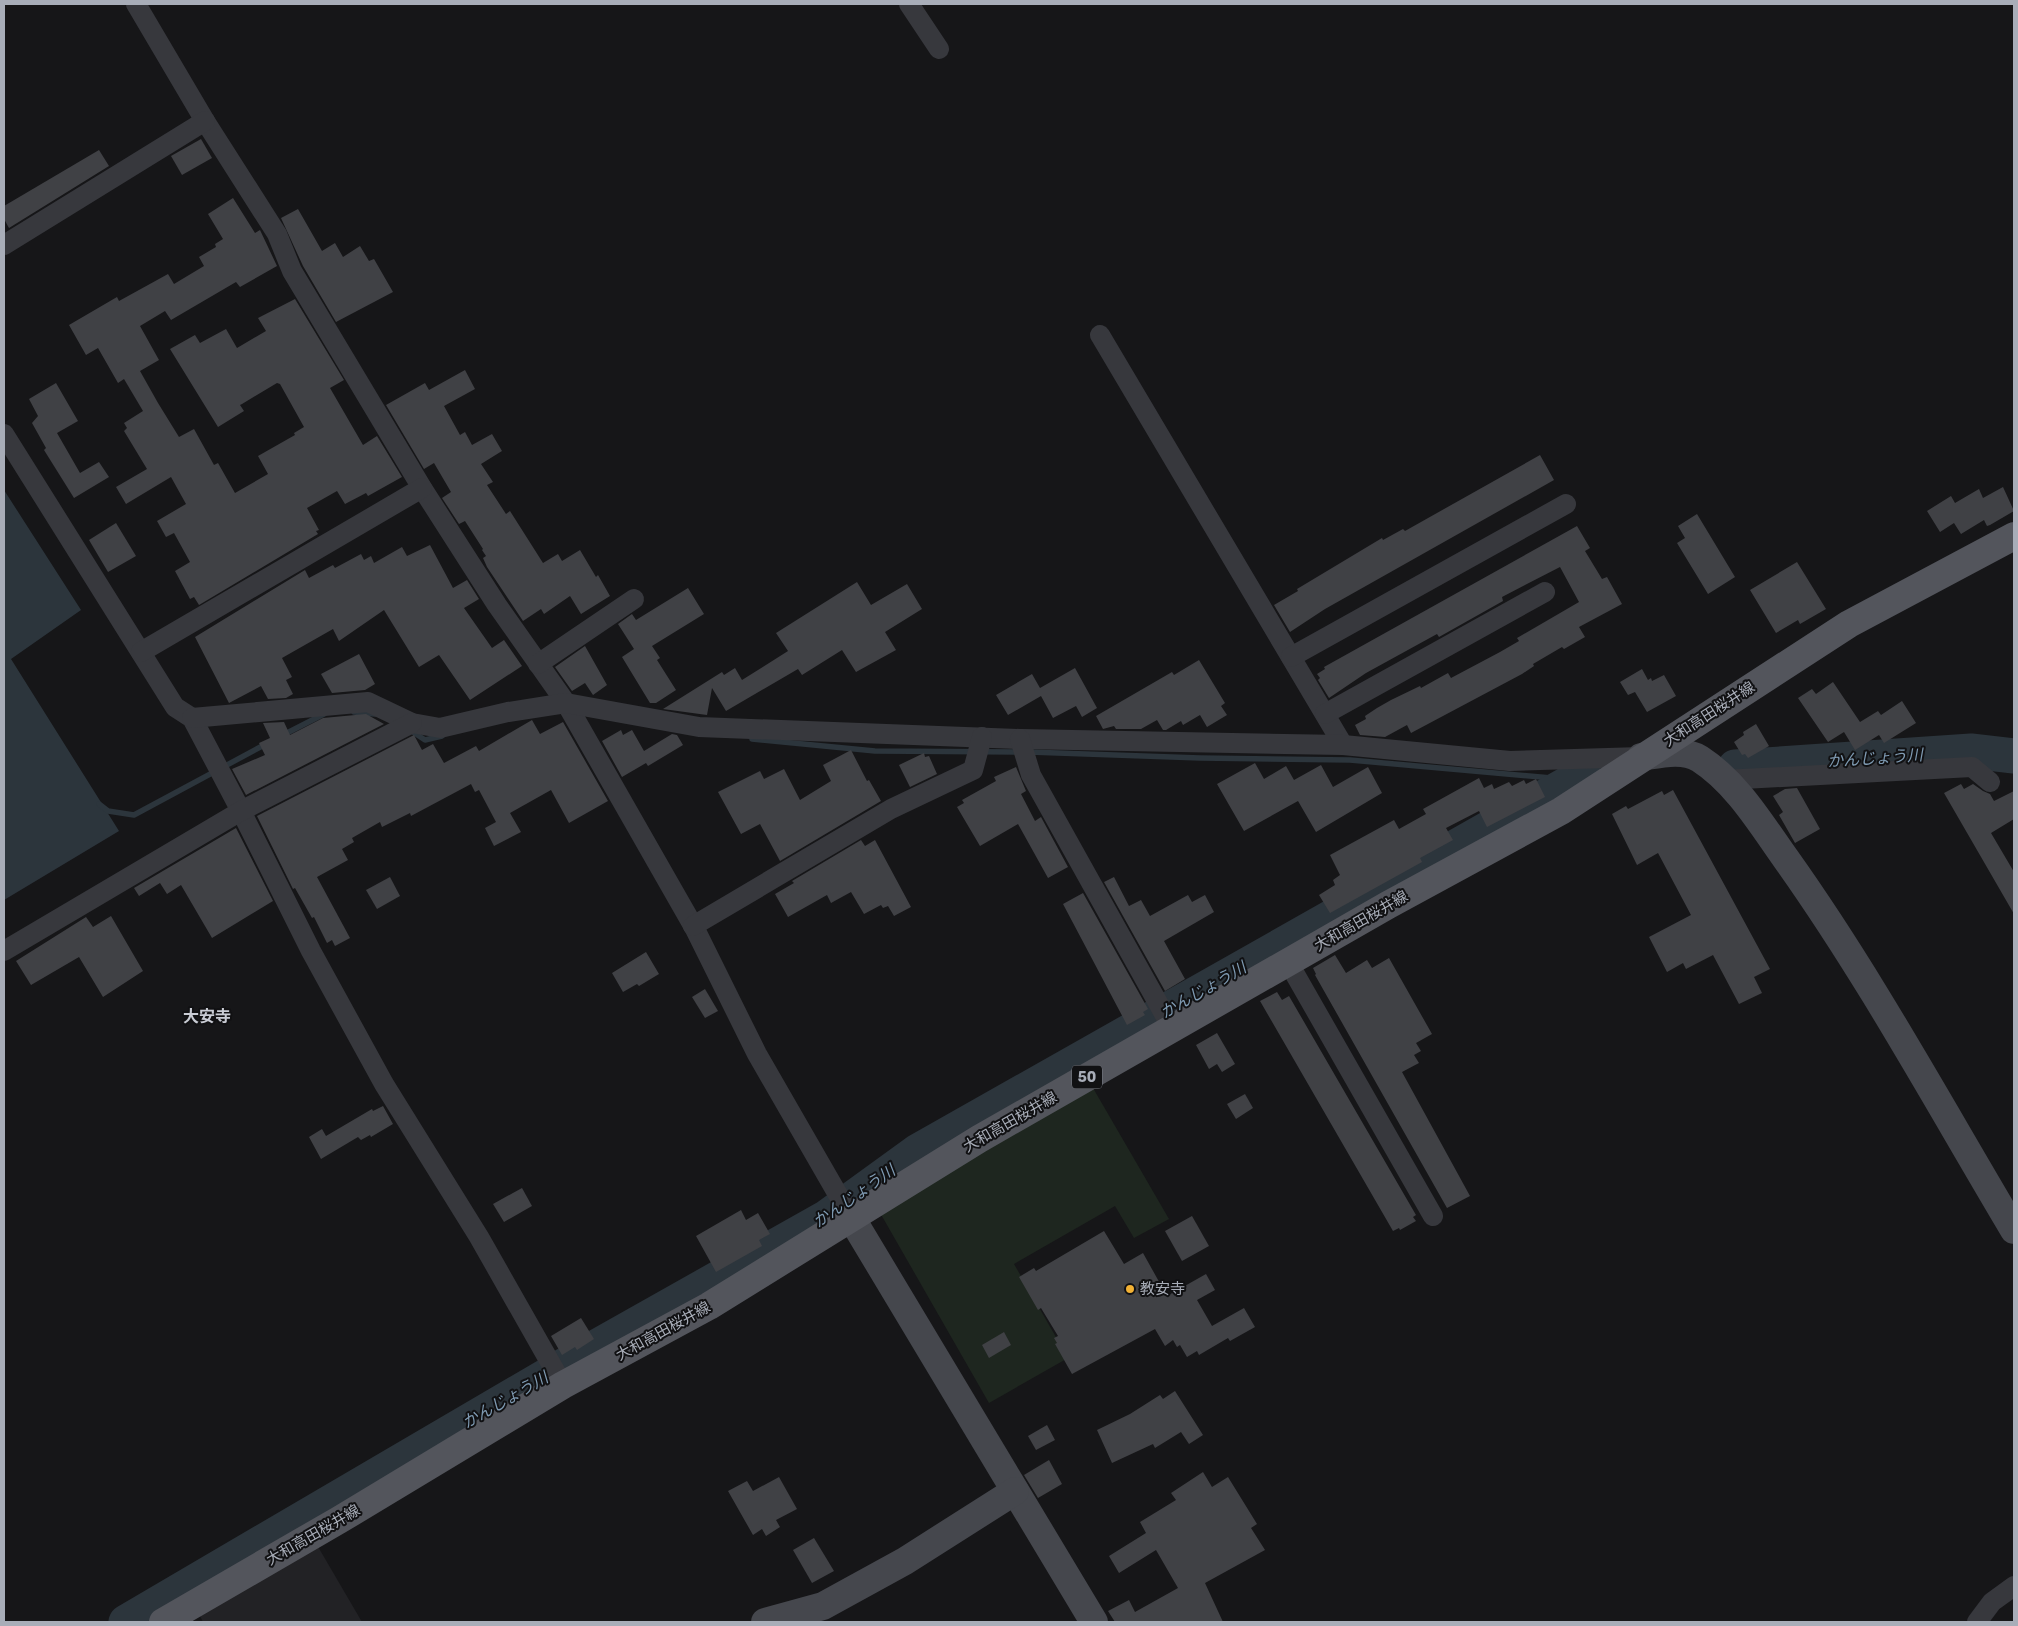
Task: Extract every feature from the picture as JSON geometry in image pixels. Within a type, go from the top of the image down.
[{"type":"main road","name":"大和高田桜井線","points":[[164,1622],[339,1520],[558,1376],[709,1306],[847,1210],[979,1139],[1167,1019],[1288,962],[1561,811],[1641,757],[1849,624],[2014,536]]},
{"type":"street","points":[[136,4],[205,121],[277,234],[292,271],[422,488],[497,605],[566,703],[693,926],[757,1054],[847,1210],[1094,1622]]},
{"type":"street","points":[[909,4],[939,49]]},
{"type":"street","points":[[4,245],[205,121]]},
{"type":"street","points":[[1100,335],[1343,745]]},
{"type":"street","points":[[4,434],[175,707],[192,718],[311,951],[384,1084],[479,1236],[558,1376]]},
{"type":"street","points":[[141,652],[422,488]]},
{"type":"street","points":[[1291,657],[1566,504]]},
{"type":"street","points":[[1325,714],[1545,592]]},
{"type":"street","points":[[538,664],[634,599]]},
{"type":"street","points":[[192,718],[368,702],[412,723],[440,728],[508,712],[566,703],[699,727],[1020,739],[1343,745],[1510,761],[1641,757],[1677,752],[1699,758],[1724,780],[1749,807],[1816,902],[1857,965],[2014,1230]]},
{"type":"street","points":[[4,951],[241,811],[412,723]]},
{"type":"street","points":[[693,926],[891,809],[973,770],[982,737]]},
{"type":"street","points":[[1020,739],[1032,775],[1167,1019]]},
{"type":"street","points":[[1724,780],[1972,767],[1990,782]]},
{"type":"street","points":[[1288,962],[1433,1216]]},
{"type":"street","points":[[765,1622],[823,1606],[906,1561],[1015,1491]]},
{"type":"street","points":[[1977,1622],[1992,1602],[2014,1586]]},
{"type":"shaded area","points":[[4,490],[81,610],[11,659],[119,831],[4,900]]},
{"type":"shaded area","points":[[1093,1088],[1169,1219],[1134,1238],[1115,1206],[1014,1264],[1068,1358],[989,1403],[879,1211]]},
{"type":"shaded area","points":[[317,1545],[362,1622],[203,1622],[200,1616]]},
{"type":"building","points":[[201,139],[212,158],[182,175],[171,156]]},
{"type":"building","points":[[99,150],[109,166],[9,228],[4,219],[4,206]]},
{"type":"building","points":[[233,198],[255,233],[260,230],[277,266],[240,287],[236,282],[171,320],[165,311],[140,326],[159,360],[140,371],[158,403],[179,437],[194,429],[214,465],[218,463],[235,493],[268,474],[258,456],[295,435],[294,433],[304,427],[280,384],[277,383],[240,405],[244,411],[218,427],[170,349],[195,335],[200,343],[226,329],[237,348],[266,331],[258,318],[295,299],[344,380],[330,388],[363,445],[377,436],[402,477],[368,496],[366,493],[345,504],[337,491],[307,508],[319,530],[316,531],[318,534],[199,605],[194,597],[190,599],[175,571],[190,562],[174,533],[166,537],[157,521],[186,504],[171,477],[126,504],[116,487],[147,469],[124,431],[127,428],[124,423],[143,411],[124,379],[118,383],[98,348],[86,355],[69,325],[117,297],[119,301],[168,274],[174,284],[204,266],[199,257],[216,247],[215,244],[223,239],[208,214]]},
{"type":"building","points":[[298,209],[322,251],[335,243],[343,257],[360,246],[369,261],[374,259],[393,292],[336,322],[303,266],[281,218]]},
{"type":"building","points":[[465,370],[475,389],[444,406],[460,435],[465,432],[472,445],[492,434],[502,451],[481,464],[493,482],[487,485],[506,514],[510,511],[543,563],[558,554],[562,561],[580,550],[596,577],[598,575],[610,596],[581,614],[570,596],[544,614],[541,609],[523,621],[487,567],[483,558],[486,556],[483,549],[465,521],[459,524],[442,498],[451,492],[434,463],[424,469],[386,405],[425,383],[429,390]]},
{"type":"building","points":[[56,383],[78,421],[57,433],[80,473],[99,462],[109,477],[74,498],[44,450],[46,448],[32,423],[38,416],[29,399]]},
{"type":"building","points":[[1540,455],[1554,480],[1325,609],[1290,632],[1274,605],[1382,538],[1383,540],[1403,529],[1405,531]]},
{"type":"building","points":[[2003,487],[2014,511],[1987,526],[1984,520],[1961,534],[1954,523],[1940,532],[1927,511],[1951,496],[1955,503],[1979,489],[1983,498]]},
{"type":"building","points":[[1697,514],[1735,577],[1708,594],[1677,543],[1685,538],[1678,526]]},
{"type":"building","points":[[116,523],[136,556],[108,572],[89,540]]},
{"type":"building","points":[[1577,526],[1590,548],[1585,551],[1602,579],[1607,577],[1622,604],[1579,627],[1585,637],[1564,649],[1562,647],[1533,664],[1534,666],[1522,674],[1411,733],[1407,725],[1385,737],[1360,735],[1355,725],[1366,719],[1365,716],[1391,700],[1420,686],[1421,688],[1448,673],[1451,678],[1500,652],[1519,641],[1517,638],[1579,602],[1560,567],[1502,597],[1503,601],[1439,637],[1437,634],[1366,673],[1329,698],[1318,680],[1320,678],[1317,674],[1325,669],[1324,667]]},
{"type":"building","points":[[430,545],[453,588],[467,580],[479,599],[464,608],[492,648],[504,640],[522,666],[470,700],[439,655],[419,667],[384,610],[339,641],[333,629],[282,658],[292,677],[286,680],[293,694],[286,698],[268,699],[261,686],[229,703],[195,637],[305,570],[309,578],[333,565],[335,568],[361,554],[364,560],[371,556],[374,563],[402,547],[407,556]]},
{"type":"building","points":[[1797,562],[1826,609],[1800,624],[1798,620],[1776,633],[1750,590]]},
{"type":"building","points":[[857,582],[871,605],[907,584],[922,609],[885,632],[896,650],[856,672],[842,650],[802,675],[798,669],[726,711],[712,688],[707,715],[663,709],[722,672],[724,675],[735,668],[742,680],[788,651],[776,633]]},
{"type":"building","points":[[688,588],[704,614],[652,646],[660,658],[657,660],[676,690],[656,703],[650,703],[622,657],[634,649],[618,624],[632,614],[636,620]]},
{"type":"building","points":[[585,646],[607,685],[593,695],[585,683],[572,691],[555,667]]},
{"type":"building","points":[[359,654],[375,684],[365,690],[332,693],[321,674]]},
{"type":"building","points":[[1199,660],[1225,703],[1221,706],[1227,715],[1207,727],[1200,715],[1183,725],[1181,721],[1166,730],[1163,730],[1157,720],[1141,729],[1116,729],[1114,726],[1103,729],[1096,716],[1172,672],[1174,675]]},
{"type":"building","points":[[1075,668],[1097,708],[1082,717],[1076,706],[1053,718],[1041,696],[1008,715],[996,695],[1032,674],[1040,688]]},
{"type":"building","points":[[1642,669],[1648,680],[1651,678],[1652,681],[1664,675],[1676,696],[1647,712],[1635,692],[1628,695],[1620,682]]},
{"type":"building","points":[[1833,682],[1860,722],[1878,711],[1881,715],[1902,701],[1916,723],[1884,743],[1879,735],[1855,750],[1844,732],[1828,742],[1798,698],[1812,689],[1816,694]]},
{"type":"building","points":[[366,714],[384,724],[246,795],[232,769],[265,755],[259,743],[270,738],[263,723],[284,722],[290,735],[323,718]]},
{"type":"building","points":[[532,720],[540,734],[563,722],[608,801],[569,823],[551,790],[510,813],[521,832],[494,846],[485,828],[496,822],[479,790],[475,792],[471,784],[411,816],[410,813],[382,827],[380,822],[352,838],[354,842],[342,849],[348,860],[317,877],[350,938],[335,946],[332,940],[327,943],[314,917],[312,918],[295,888],[293,889],[257,816],[414,735],[422,750],[433,744],[444,763],[476,746],[479,751]]},
{"type":"building","points":[[1756,724],[1769,746],[1748,758],[1745,754],[1742,755],[1734,742],[1744,735],[1743,732]]},
{"type":"building","points":[[621,730],[623,735],[632,730],[644,751],[672,734],[677,735],[683,745],[648,766],[646,763],[622,777],[602,741]]},
{"type":"building","points":[[851,750],[867,781],[869,780],[881,801],[780,861],[760,824],[741,834],[718,792],[760,771],[764,779],[784,769],[800,800],[831,781],[823,765]]},
{"type":"building","points":[[924,753],[925,757],[929,756],[937,774],[910,787],[899,765]]},
{"type":"building","points":[[1255,763],[1264,779],[1286,766],[1294,780],[1321,765],[1333,787],[1368,767],[1382,793],[1316,832],[1298,801],[1244,831],[1217,784]]},
{"type":"building","points":[[1016,767],[1026,791],[1021,794],[1035,821],[1041,817],[1068,867],[1048,878],[1018,824],[980,846],[957,807],[964,803],[962,800],[996,781],[994,777]]},
{"type":"building","points":[[1479,778],[1484,788],[1492,784],[1494,789],[1509,782],[1512,786],[1524,780],[1526,784],[1536,779],[1545,797],[1487,827],[1479,811],[1446,828],[1453,840],[1420,858],[1422,862],[1330,913],[1319,895],[1335,885],[1333,880],[1340,875],[1330,855],[1394,820],[1399,829],[1426,814],[1423,809]]},
{"type":"building","points":[[1961,784],[1964,789],[1973,784],[1990,794],[1994,801],[2014,791],[2014,819],[1991,833],[2014,872],[2014,914],[1944,793]]},
{"type":"building","points":[[1797,788],[1820,829],[1795,843],[1779,815],[1783,812],[1773,796],[1785,789]]},
{"type":"building","points":[[1673,790],[1770,969],[1754,977],[1762,993],[1739,1004],[1713,955],[1686,969],[1683,963],[1667,972],[1649,937],[1691,915],[1658,853],[1637,865],[1612,814],[1626,806],[1628,809],[1662,791],[1664,795]]},
{"type":"building","points":[[236,828],[273,901],[212,938],[181,885],[167,894],[160,883],[139,896],[134,888]]},
{"type":"building","points":[[861,840],[865,846],[875,840],[911,907],[894,916],[888,906],[883,908],[881,905],[864,914],[851,892],[831,903],[827,895],[788,917],[775,894],[794,883],[792,881]]},
{"type":"building","points":[[390,877],[400,896],[377,909],[366,890]]},
{"type":"building","points":[[1114,877],[1129,906],[1141,900],[1150,916],[1188,895],[1192,902],[1205,895],[1214,912],[1164,941],[1185,979],[1165,991],[1104,882]]},
{"type":"building","points":[[1083,893],[1148,1009],[1143,1012],[1145,1015],[1127,1025],[1063,904]]},
{"type":"building","points":[[111,916],[143,971],[103,997],[79,957],[31,985],[16,961],[86,917],[93,927]]},
{"type":"building","points":[[646,952],[659,974],[639,986],[637,984],[623,992],[612,973]]},
{"type":"building","points":[[1335,955],[1346,973],[1367,960],[1372,968],[1389,958],[1432,1034],[1416,1043],[1421,1051],[1414,1055],[1419,1063],[1402,1072],[1470,1196],[1447,1208],[1315,975],[1313,968]]},
{"type":"building","points":[[705,989],[718,1011],[705,1018],[692,997]]},
{"type":"building","points":[[1277,992],[1282,1000],[1289,996],[1416,1215],[1413,1217],[1416,1221],[1400,1230],[1399,1228],[1393,1231],[1260,1001]]},
{"type":"building","points":[[1217,1033],[1235,1064],[1222,1072],[1217,1064],[1209,1069],[1196,1045]]},
{"type":"building","points":[[1245,1094],[1253,1108],[1236,1119],[1227,1104]]},
{"type":"building","points":[[383,1106],[393,1124],[371,1137],[370,1135],[361,1140],[358,1137],[321,1159],[309,1137],[322,1129],[326,1136],[372,1109],[373,1111]]},
{"type":"building","points":[[522,1188],[532,1206],[504,1222],[493,1204]]},
{"type":"building","points":[[741,1210],[746,1220],[758,1213],[770,1234],[759,1240],[762,1246],[716,1272],[696,1236]]},
{"type":"building","points":[[1192,1216],[1209,1246],[1182,1261],[1165,1231]]},
{"type":"building","points":[[1104,1231],[1124,1264],[1143,1253],[1167,1296],[1206,1274],[1215,1290],[1197,1300],[1212,1326],[1244,1308],[1255,1327],[1230,1341],[1228,1338],[1199,1355],[1197,1351],[1187,1357],[1180,1345],[1177,1347],[1173,1340],[1165,1346],[1155,1329],[1072,1374],[1055,1344],[1057,1343],[1054,1338],[1058,1336],[1041,1308],[1038,1310],[1019,1277],[1034,1268],[1036,1271]]},
{"type":"building","points":[[581,1318],[594,1339],[577,1350],[575,1347],[562,1355],[551,1336]]},
{"type":"building","points":[[1004,1332],[1011,1345],[989,1358],[982,1345]]},
{"type":"building","points":[[1175,1391],[1203,1435],[1189,1444],[1181,1432],[1155,1448],[1153,1444],[1112,1463],[1097,1430],[1130,1414],[1160,1395],[1163,1399]]},
{"type":"building","points":[[1047,1425],[1055,1440],[1036,1450],[1028,1436]]},
{"type":"building","points":[[1049,1460],[1062,1484],[1038,1498],[1024,1475]]},
{"type":"building","points":[[1203,1472],[1212,1487],[1228,1477],[1257,1524],[1251,1528],[1265,1550],[1205,1583],[1223,1622],[1115,1622],[1108,1611],[1129,1600],[1135,1612],[1178,1588],[1156,1550],[1119,1573],[1109,1556],[1146,1533],[1140,1522],[1176,1500],[1171,1493]]},
{"type":"building","points":[[779,1477],[797,1509],[776,1520],[780,1527],[766,1536],[762,1529],[753,1535],[728,1491],[747,1481],[753,1491]]},
{"type":"building","points":[[814,1538],[834,1571],[812,1583],[793,1550]]},
{"type":"waterway","points":[[354,712],[375,714]]},
{"type":"waterway","points":[[283,735],[324,714]]},
{"type":"waterway","points":[[410,730],[425,740],[442,736]]},
{"type":"waterway","points":[[752,739],[875,751],[1019,752]]},
{"type":"waterway","points":[[99,804],[108,811],[134,815],[266,744]]},
{"type":"waterway","name":"かんじょう川","points":[[1735,767],[1971,751],[2014,756]]},
{"type":"waterway","points":[[1029,752],[1200,758],[1350,760],[1574,780]]},
{"type":"waterway","name":"かんじょう川","points":[[126,1622],[587,1352],[827,1217],[918,1151],[1574,780],[1586,778]]},
{"type":"place","name":"教安寺","points":[[1130,1289]]},
{"type":"district","name":"大安寺","points":[[207,1016]]}]
